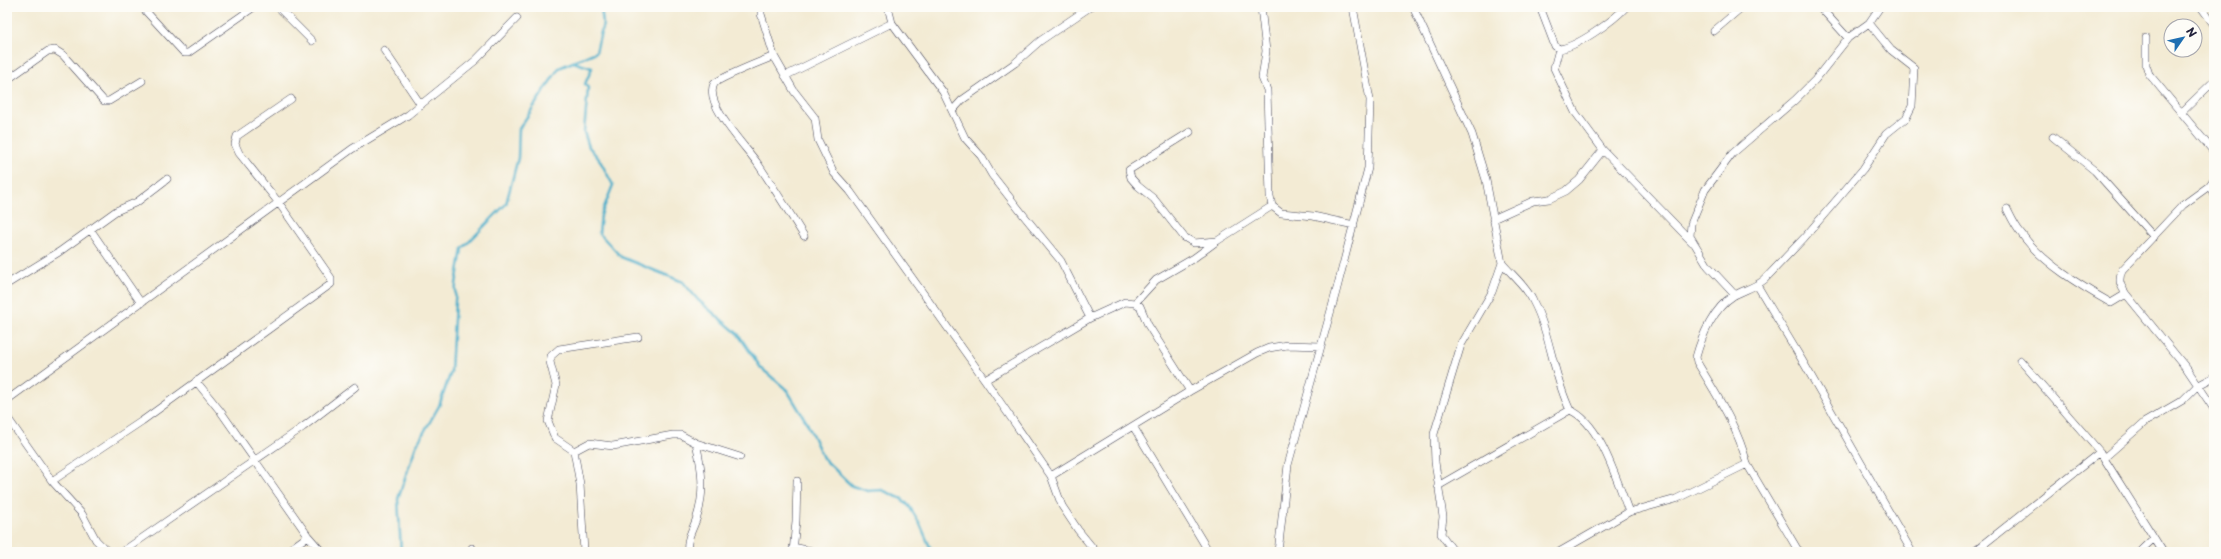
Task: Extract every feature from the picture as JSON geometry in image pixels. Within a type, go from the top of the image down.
[{"type":"street","points":[[142,7],[184,53],[254,7]]},
{"type":"street","points":[[278,7],[312,41]]},
{"type":"street","points":[[761,7],[761,14],[774,56],[794,91],[815,118],[818,140],[834,173],[850,191],[985,380],[1051,476],[1062,506],[1096,552]]},
{"type":"street","points":[[888,7],[892,23],[944,92],[965,138],[981,156],[992,175],[1025,218],[1061,261],[1090,318]]},
{"type":"street","points":[[953,110],[962,100],[1015,63],[1040,41],[1090,7]]},
{"type":"street","points":[[1261,7],[1266,51],[1262,78],[1267,90],[1270,196],[1272,206],[1281,213],[1313,216],[1354,225]]},
{"type":"street","points":[[1278,552],[1288,465],[1354,225],[1368,168],[1370,100],[1353,7]]},
{"type":"street","points":[[1413,7],[1472,134],[1486,180],[1502,263],[1533,300],[1570,410],[1577,413],[1602,443],[1629,512]]},
{"type":"street","points":[[1540,7],[1555,46],[1559,49]]},
{"type":"street","points":[[1559,49],[1565,48],[1582,39],[1620,14],[1626,7]]},
{"type":"street","points":[[1714,31],[1742,7]]},
{"type":"street","points":[[1820,7],[1848,38]]},
{"type":"street","points":[[1693,243],[1690,230],[1696,210],[1705,190],[1732,154],[1795,100],[1815,80],[1848,38],[1869,23],[1880,7]]},
{"type":"street","points":[[2201,7],[2214,24]]},
{"type":"street","points":[[7,400],[352,149],[408,115],[476,60],[517,18]]},
{"type":"street","points":[[785,76],[892,23]]},
{"type":"street","points":[[1799,552],[1748,464],[1728,416],[1697,362],[1696,357],[1714,314],[1726,301],[1735,295],[1757,285],[1804,238],[1863,169],[1881,140],[1906,118],[1912,106],[1914,68],[1892,50],[1869,23]]},
{"type":"street","points":[[2146,38],[2147,70],[2214,152]]},
{"type":"street","points":[[1559,49],[1554,68],[1575,112],[1603,150],[1693,243],[1716,276],[1735,295]]},
{"type":"street","points":[[7,80],[48,51],[54,50],[63,55],[104,101],[109,101],[142,81]]},
{"type":"street","points":[[384,50],[421,105]]},
{"type":"street","points":[[774,56],[718,80],[712,90],[713,97],[725,120],[741,144],[757,162],[804,236]]},
{"type":"street","points":[[2181,113],[2214,81]]},
{"type":"street","points":[[52,481],[142,421],[331,284],[331,278],[279,203],[239,153],[235,144],[236,138],[291,98]]},
{"type":"street","points":[[1190,132],[1129,170],[1131,178],[1154,200],[1184,237],[1194,242],[1217,241]]},
{"type":"street","points":[[2053,137],[2095,171],[2154,237]]},
{"type":"street","points":[[1493,219],[1533,201],[1549,199],[1566,191],[1579,180],[1603,150]]},
{"type":"street","points":[[7,284],[59,252],[116,211],[137,202],[167,179]]},
{"type":"street","points":[[2214,179],[2209,186],[2183,206],[2122,270],[2119,278],[2120,285],[2126,294],[2187,369],[2197,386],[2214,409]]},
{"type":"street","points":[[2209,186],[2214,194]]},
{"type":"street","points":[[1135,303],[1156,280],[1194,258],[1217,241],[1272,206]]},
{"type":"street","points":[[2007,209],[2021,234],[2030,244],[2069,278],[2111,303],[2126,294]]},
{"type":"street","points":[[90,229],[141,303]]},
{"type":"street","points":[[1454,552],[1441,534],[1443,517],[1434,462],[1434,434],[1461,345],[1492,292],[1502,263]]},
{"type":"street","points":[[1757,285],[1802,360],[1912,552]]},
{"type":"street","points":[[985,380],[1090,318],[1125,302],[1135,303],[1140,306],[1148,325],[1190,391]]},
{"type":"street","points":[[584,552],[580,484],[574,450],[555,438],[548,421],[556,385],[550,362],[551,356],[559,349],[638,337]]},
{"type":"street","points":[[1051,476],[1190,391],[1250,357],[1269,348],[1287,345],[1320,346]]},
{"type":"street","points":[[2020,360],[2102,455],[2163,552]]},
{"type":"street","points":[[1974,552],[2134,431],[2183,400],[2197,386],[2214,377]]},
{"type":"street","points":[[196,382],[221,412],[308,536],[322,552]]},
{"type":"street","points":[[122,552],[303,427],[355,387]]},
{"type":"street","points":[[1438,486],[1570,410]]},
{"type":"street","points":[[7,417],[52,481],[82,514],[96,540],[108,552]]},
{"type":"street","points":[[1133,426],[1209,552]]},
{"type":"street","points":[[574,450],[589,442],[613,446],[673,435],[681,435],[696,443],[740,457]]},
{"type":"street","points":[[688,552],[686,543],[696,518],[701,499],[702,469],[696,443]]},
{"type":"street","points":[[1559,552],[1629,512],[1676,499],[1748,464]]},
{"type":"street","points":[[797,481],[796,521],[793,550],[816,552]]},
{"type":"street","points":[[286,552],[308,536]]},
{"type":"street","points":[[2139,552],[2154,538]]},
{"type":"waterway","points":[[601,7],[603,24],[596,52],[559,68],[573,62],[592,68],[585,84],[588,88],[584,132],[589,147],[599,159],[613,185],[601,215],[599,233],[621,257],[683,282],[698,300],[738,334],[761,368],[787,390],[807,423],[823,458],[852,486],[868,491],[882,490],[902,499],[909,506],[920,524],[932,552]]},
{"type":"waterway","points":[[401,552],[398,499],[416,446],[439,406],[451,372],[456,284],[462,249],[506,204],[518,158],[519,129],[559,68]]}]
